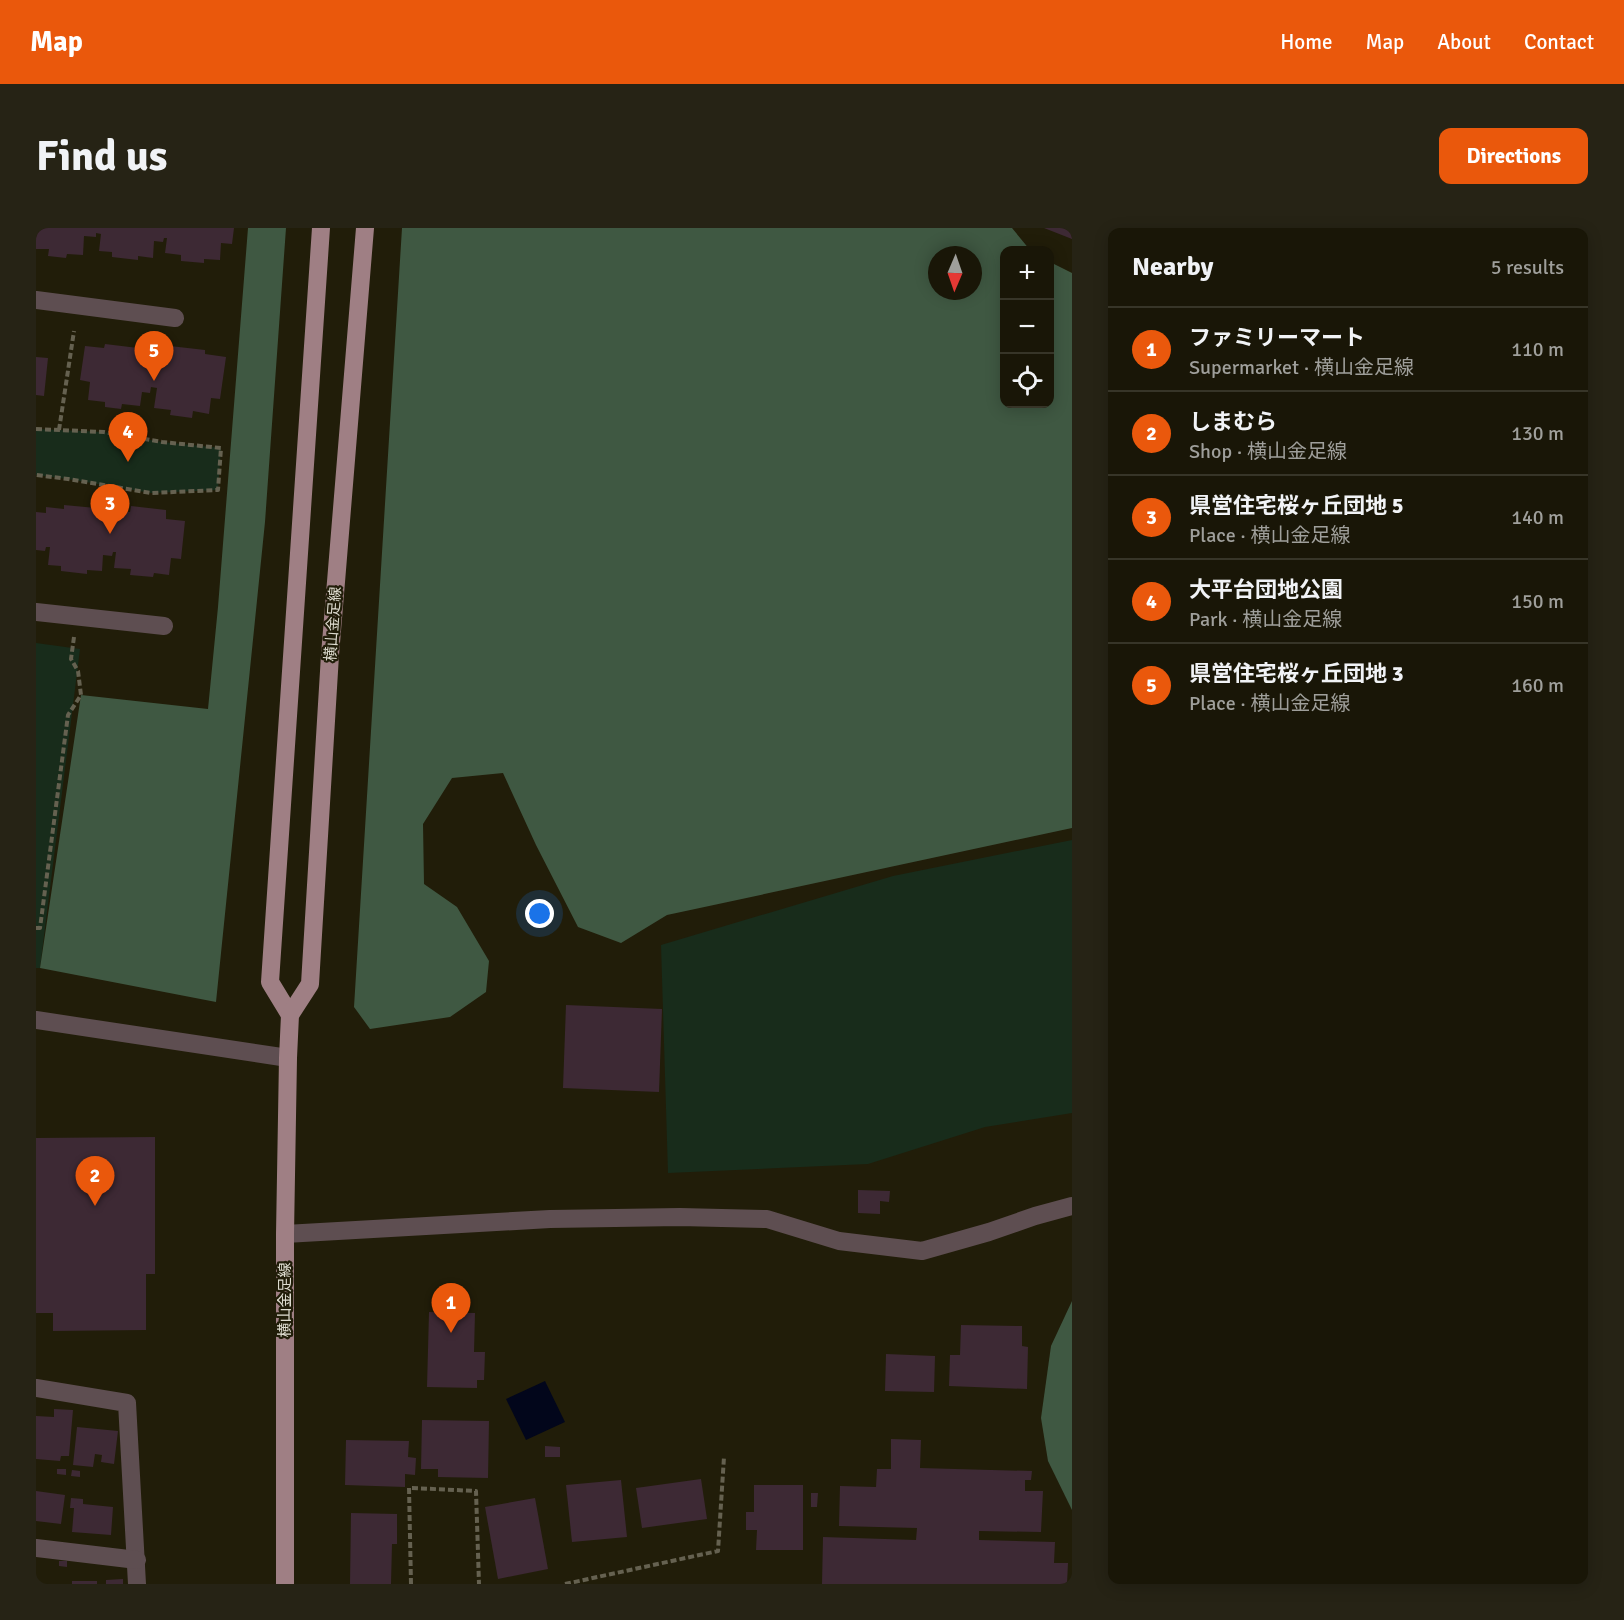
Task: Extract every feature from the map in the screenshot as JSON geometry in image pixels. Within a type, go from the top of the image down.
[{"type":"main road","points":[[290,1015],[270,982],[321,228]]},
{"type":"main road","name":"横山金足線","points":[[285,1584],[285,1234],[290,1015],[310,984],[330,655],[365,228]]},
{"type":"street","points":[[36,300],[175,318]]},
{"type":"street","points":[[36,612],[164,626]]},
{"type":"street","points":[[36,1020],[288,1058]]},
{"type":"street","points":[[285,1234],[550,1219],[767,1218],[839,1241],[922,1251],[1072,1206]]},
{"type":"street","points":[[36,1388],[127,1403],[137,1584]]},
{"type":"street","points":[[36,1548],[137,1560]]},
{"type":"path","points":[[59,430],[74,331]]},
{"type":"path","points":[[36,429],[104,432],[162,442],[221,448],[218,490],[151,493],[36,476]]},
{"type":"path","points":[[36,928],[40,928],[68,715],[81,695],[78,671],[71,659],[78,617]]},
{"type":"path","points":[[565,1584],[718,1551],[724,1457]]},
{"type":"path","points":[[411,1584],[409,1488],[476,1491],[478,1584]]},
{"type":"green space","points":[[248,228],[286,228],[265,522],[216,1002],[40,968],[81,695],[208,709]]},
{"type":"green space","points":[[402,228],[1012,228],[1027,246],[1000,246],[1000,408],[1054,408],[1054,264],[1072,273],[1072,828],[667,915],[621,943],[578,927],[536,845],[503,773],[452,778],[423,824],[424,884],[457,907],[489,961],[486,992],[450,1017],[370,1029],[354,1007]]},
{"type":"green space","points":[[36,429],[104,432],[162,442],[221,448],[218,490],[151,493],[36,475]]},
{"type":"green space","points":[[36,643],[80,649],[40,968],[36,968]]},
{"type":"green space","points":[[1072,840],[1072,1113],[985,1127],[868,1164],[668,1173],[661,945],[893,876]]},
{"type":"green space","points":[[1072,1301],[1072,1510],[1048,1461],[1041,1418],[1051,1346]]},
{"type":"water","points":[[545,1381],[565,1422],[526,1440],[506,1399]]},
{"type":"building","points":[[36,228],[234,228],[232,244],[221,243],[220,260],[204,259],[204,263],[181,261],[181,255],[165,253],[167,238],[164,238],[163,242],[154,241],[153,258],[138,256],[138,260],[112,257],[112,252],[99,251],[101,234],[96,233],[96,237],[84,236],[83,255],[67,254],[66,258],[48,256],[49,249],[36,249]]},
{"type":"building","points":[[1044,228],[1072,228],[1072,239]]},
{"type":"building","points":[[105,344],[138,348],[138,353],[151,355],[152,349],[169,351],[170,346],[205,350],[205,354],[226,357],[220,399],[211,398],[209,414],[193,411],[192,418],[170,415],[171,410],[154,408],[157,388],[151,387],[150,393],[142,392],[140,406],[122,404],[121,409],[105,407],[105,402],[88,400],[90,382],[80,380],[85,346],[104,348]]},
{"type":"building","points":[[36,357],[48,358],[44,396],[36,395]]},
{"type":"building","points":[[64,505],[96,508],[95,516],[109,517],[110,510],[130,512],[131,506],[166,510],[166,519],[185,521],[181,559],[171,558],[169,575],[154,573],[153,577],[130,575],[131,569],[114,568],[116,552],[113,552],[112,556],[103,555],[102,571],[87,570],[87,574],[61,571],[61,566],[48,565],[50,547],[46,547],[45,551],[36,550],[36,512],[46,513],[46,507],[64,509]]},
{"type":"building","points":[[566,1005],[662,1009],[659,1092],[563,1088]]},
{"type":"building","points":[[155,1137],[155,1274],[146,1274],[146,1330],[53,1331],[53,1313],[36,1313],[36,1138]]},
{"type":"building","points":[[858,1190],[890,1191],[889,1202],[880,1201],[880,1214],[858,1213]]},
{"type":"building","points":[[429,1312],[475,1313],[474,1352],[485,1352],[484,1380],[477,1380],[477,1388],[427,1387]]},
{"type":"building","points":[[961,1325],[1022,1326],[1022,1346],[1028,1347],[1027,1389],[949,1386],[950,1355],[960,1355]]},
{"type":"building","points":[[886,1354],[935,1356],[934,1392],[885,1391]]},
{"type":"building","points":[[54,1409],[73,1410],[69,1456],[61,1456],[60,1461],[36,1459],[36,1416],[54,1417]]},
{"type":"building","points":[[422,1420],[489,1421],[488,1478],[438,1477],[438,1469],[421,1469]]},
{"type":"building","points":[[77,1427],[118,1431],[114,1464],[101,1462],[102,1455],[95,1454],[93,1467],[73,1465]]},
{"type":"building","points":[[891,1439],[921,1440],[920,1468],[1032,1471],[1031,1480],[1025,1480],[1025,1491],[1043,1491],[1041,1532],[979,1531],[979,1540],[1055,1542],[1054,1563],[1068,1563],[1067,1584],[822,1584],[823,1537],[916,1540],[917,1528],[839,1526],[840,1486],[876,1487],[877,1469],[891,1469]]},
{"type":"building","points":[[346,1440],[409,1441],[408,1457],[416,1458],[415,1475],[405,1474],[405,1487],[345,1485]]},
{"type":"building","points":[[545,1446],[560,1447],[560,1457],[545,1457]]},
{"type":"building","points":[[57,1469],[66,1469],[66,1475],[57,1474]]},
{"type":"building","points":[[72,1470],[80,1471],[80,1477],[71,1476]]},
{"type":"building","points":[[701,1479],[707,1519],[642,1528],[636,1488]]},
{"type":"building","points":[[621,1480],[627,1537],[572,1542],[566,1485]]},
{"type":"building","points":[[754,1485],[803,1485],[803,1550],[756,1550],[757,1530],[746,1530],[746,1512],[754,1512]]},
{"type":"building","points":[[36,1491],[65,1495],[61,1524],[36,1521]]},
{"type":"building","points":[[811,1493],[818,1493],[817,1507],[811,1507]]},
{"type":"building","points":[[71,1498],[83,1499],[83,1504],[113,1507],[111,1535],[72,1532],[74,1508],[70,1508]]},
{"type":"building","points":[[535,1498],[548,1569],[498,1579],[485,1507]]},
{"type":"building","points":[[351,1513],[397,1514],[397,1544],[392,1544],[391,1584],[350,1584]]},
{"type":"building","points":[[59,1561],[67,1561],[67,1567],[59,1566]]},
{"type":"building","points":[[123,1579],[123,1584],[106,1584],[106,1580]]},
{"type":"building","points":[[72,1581],[97,1581],[97,1584],[72,1584]]},
{"type":"place","name":"県営住宅桜ヶ丘団地 3","points":[[154,381]]},
{"type":"place","name":"大平台団地公園","points":[[128,462]]},
{"type":"place","name":"県営住宅桜ヶ丘団地 5","points":[[110,534]]},
{"type":"place","name":"しまむら","points":[[95,1206]]},
{"type":"place","name":"ファミリーマート","points":[[451,1333]]}]
